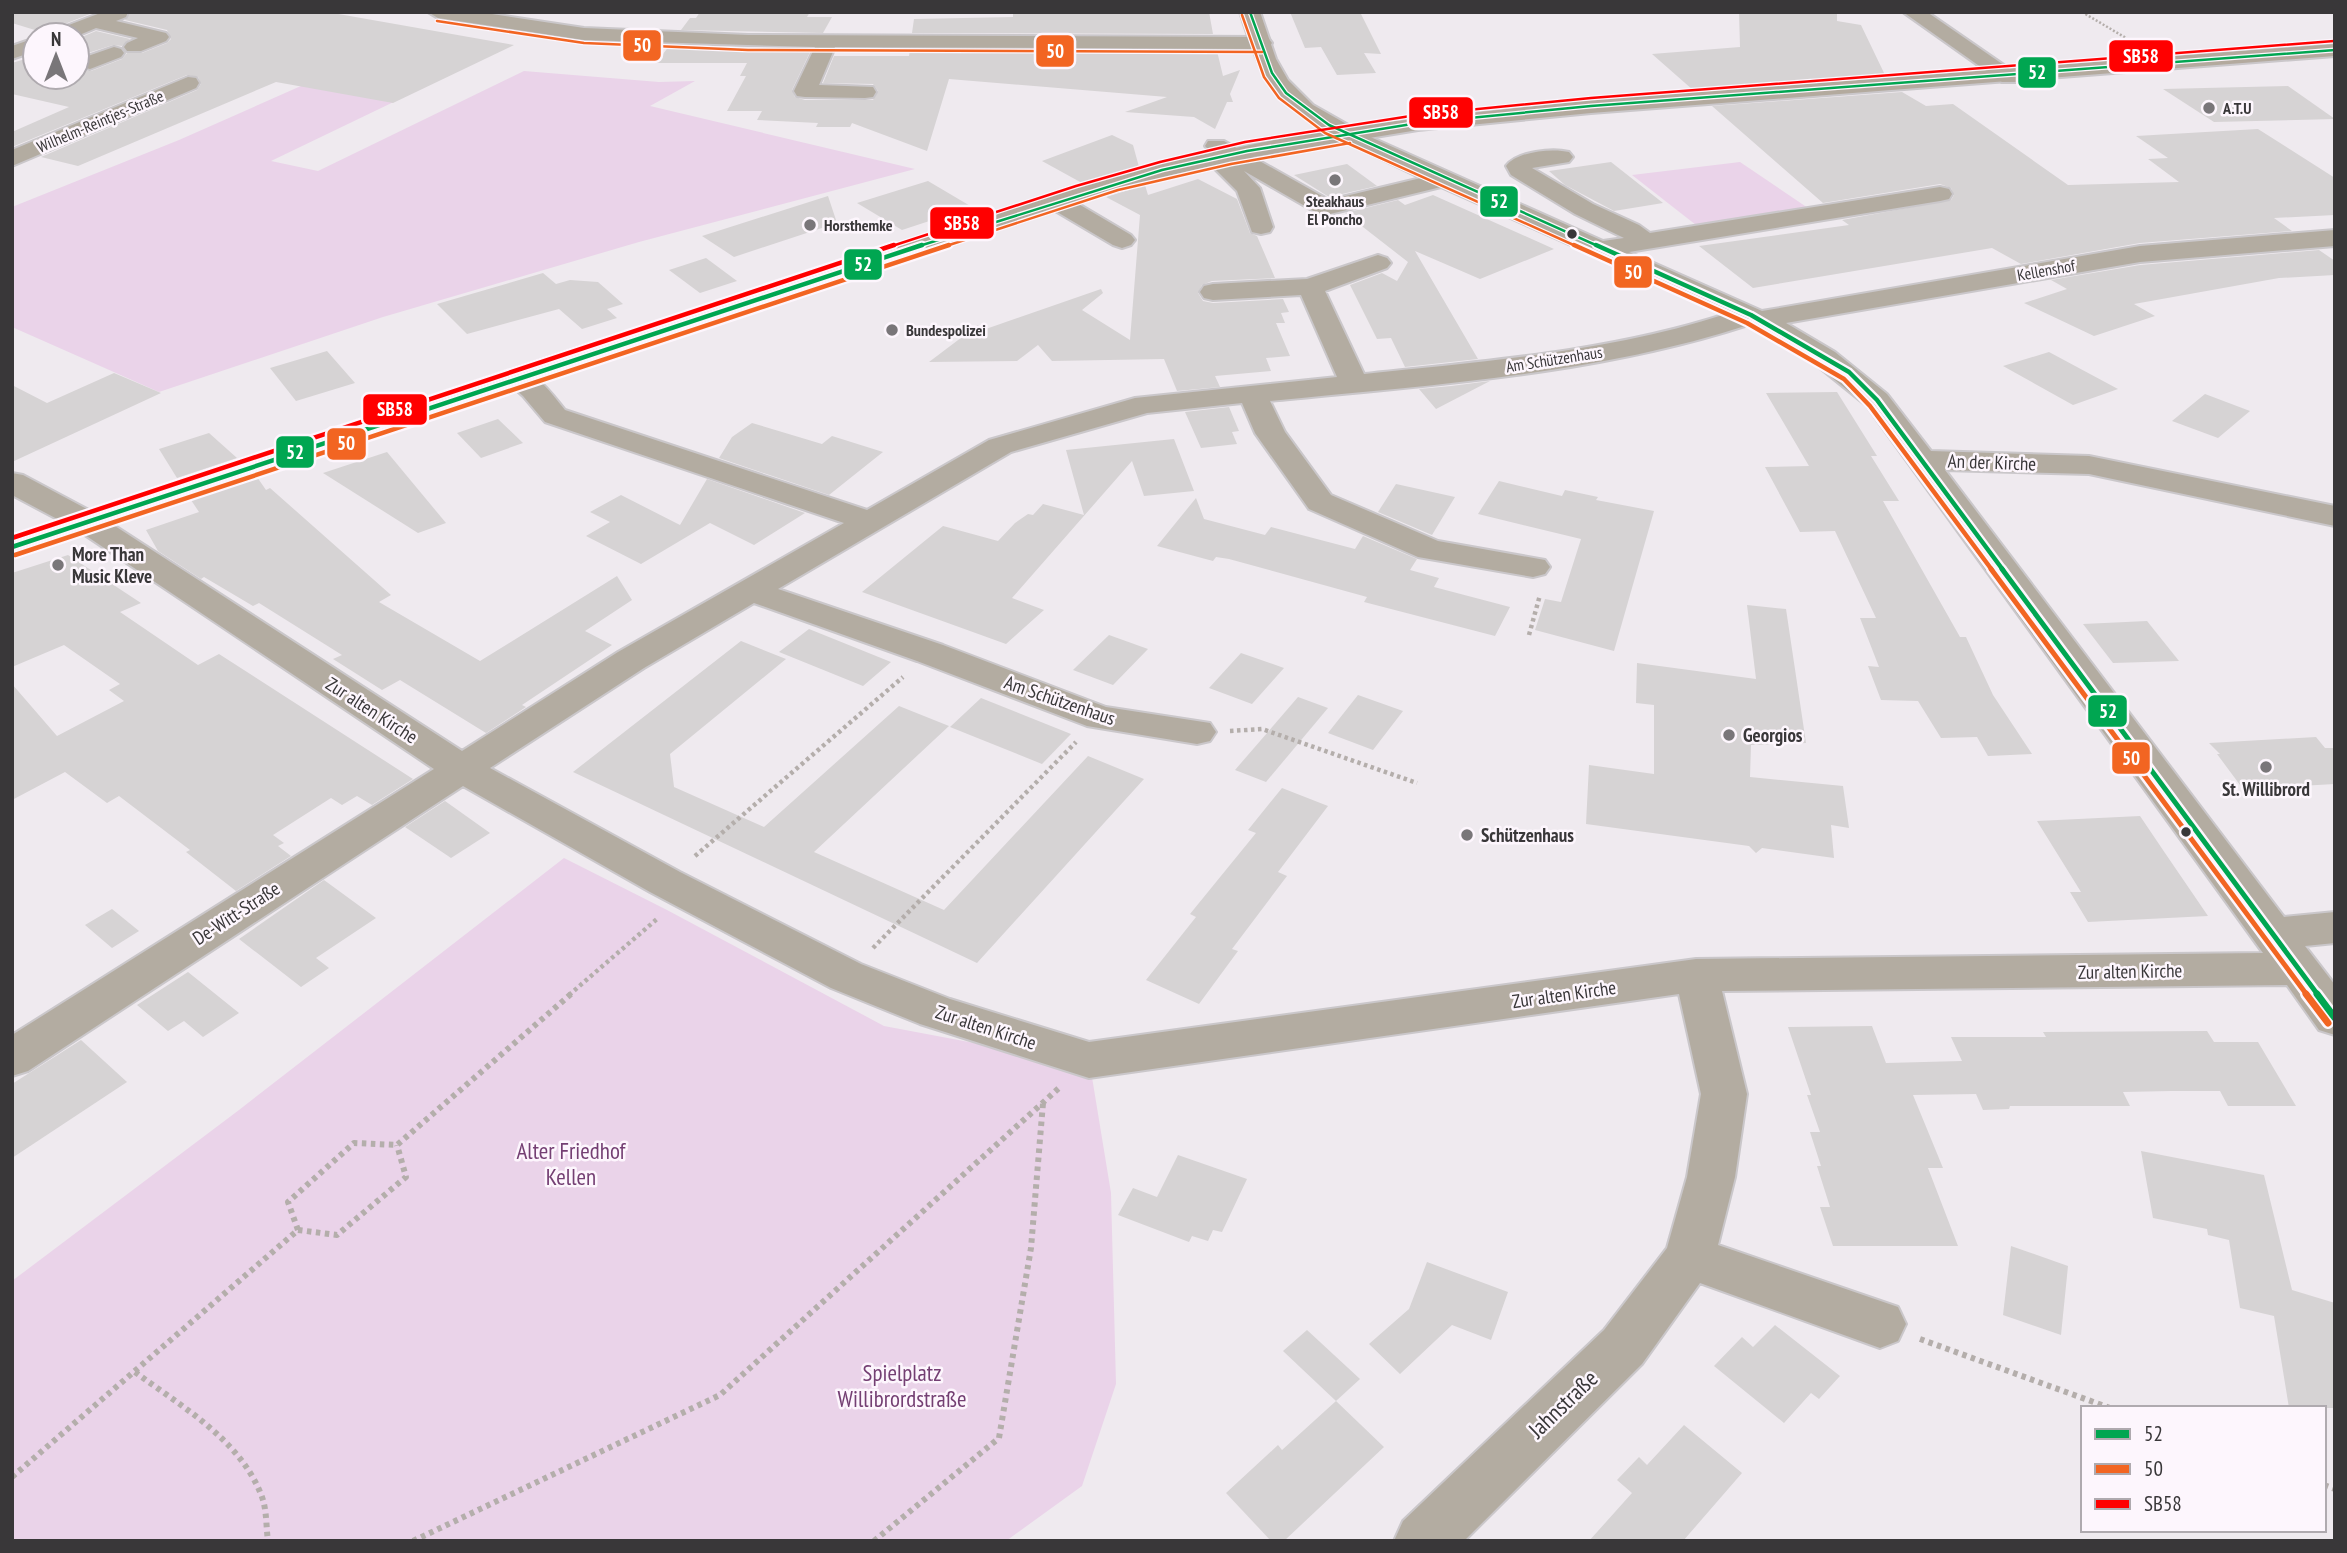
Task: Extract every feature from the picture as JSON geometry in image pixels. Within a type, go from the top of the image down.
[{"type":"main road","points":[[1250,12],[1272,73],[1286,93],[1329,125],[1348,134]]},
{"type":"main road","points":[[12,547],[581,356],[1056,201],[1220,153],[1396,127],[1615,104],[2010,77],[2335,50]]},
{"type":"street","points":[[91,23],[121,12]]},
{"type":"street","points":[[438,12],[584,34],[748,41],[828,41],[988,32],[1262,43]]},
{"type":"street","points":[[1913,12],[2010,77]]},
{"type":"street","points":[[91,63],[159,37],[95,22]]},
{"type":"street","points":[[748,41],[761,22]]},
{"type":"street","points":[[828,41],[805,91],[865,92]]},
{"type":"street","name":"Wilhelm-Reintjes-Straße","points":[[12,159],[188,83]]},
{"type":"street","points":[[1396,127],[1391,141],[1396,157]]},
{"type":"street","points":[[1348,134],[1755,317],[1849,372],[1877,400],[1920,460]]},
{"type":"street","points":[[1220,153],[1326,208],[1444,179]]},
{"type":"street","points":[[1220,153],[1248,188],[1261,227]]},
{"type":"street","points":[[1561,157],[1525,162],[1518,166],[1519,170],[1561,197],[1613,222],[1645,242]]},
{"type":"street","points":[[1601,249],[1940,194]]},
{"type":"street","points":[[1056,201],[1122,240]]},
{"type":"street","points":[[1613,222],[1653,215]]},
{"type":"street","name":"Kellenshof","points":[[1755,317],[2140,254],[2335,238]]},
{"type":"street","points":[[1213,292],[1310,287],[1378,263]]},
{"type":"street","points":[[1310,287],[1354,384]]},
{"type":"street","name":"Am Schützenhaus","points":[[460,768],[631,660],[1000,446],[1145,404],[1547,362],[1689,335],[1755,317]]},
{"type":"street","points":[[518,379],[533,390],[555,416],[870,521]]},
{"type":"street","points":[[1252,393],[1270,433],[1320,502],[1430,550],[1534,567]]},
{"type":"street","name":"An der Kirche","points":[[1920,460],[2089,465],[2335,516]]},
{"type":"street","name":"An der Kirche","points":[[1920,460],[2335,1018]]},
{"type":"street","name":"Zur alten Kirche","points":[[12,482],[87,523],[460,768],[676,888],[846,976],[936,1012],[1089,1060],[1696,975],[2300,969]]},
{"type":"street","name":"Am Schützenhaus","points":[[751,591],[930,653],[1100,718],[1197,732]]},
{"type":"street","name":"De-Witt-Straße","points":[[12,1058],[460,768]]},
{"type":"street","points":[[2275,934],[2335,927]]},
{"type":"street","name":"Jahnstraße","points":[[1423,1541],[1623,1347],[1690,1257],[1711,1177],[1724,1094],[1696,975]]},
{"type":"street","points":[[1690,1257],[1880,1324]]},
{"type":"path","points":[[2082,12],[2129,40]]},
{"type":"path","points":[[298,1230],[288,1202],[354,1143],[397,1145],[930,653]]},
{"type":"path","points":[[846,976],[1100,718]]},
{"type":"path","points":[[1197,732],[1262,729],[1417,783]]},
{"type":"path","points":[[413,1541],[720,1395],[1089,1060]]},
{"type":"path","points":[[874,1541],[999,1438],[1031,1248],[1043,1103]]},
{"type":"path","points":[[12,1477],[298,1230],[337,1235],[406,1177],[397,1145]]},
{"type":"path","points":[[1880,1324],[2105,1406]]},
{"type":"path","points":[[135,1372],[218,1436],[244,1460],[263,1498],[268,1541]]},
{"type":"green space","points":[[371,55],[456,72],[271,161],[318,171],[524,71],[659,82],[695,81],[650,106],[915,169],[639,242],[383,317],[159,392],[12,327],[12,207],[179,140]]},
{"type":"green space","points":[[1740,162],[1808,208],[1696,225],[1632,175]]},
{"type":"green space","name":"Alter Friedhof Kellen","points":[[564,858],[884,1026],[1090,1065],[1111,1193],[1116,1384],[1082,1486],[1006,1541],[12,1541],[12,1281],[239,1110]]},
{"type":"building","points":[[12,12],[95,12],[72,21],[21,21],[21,26],[12,23]]},
{"type":"building","points":[[130,12],[327,12],[514,45],[393,103],[276,82],[78,166],[41,157],[197,90],[201,84],[198,77],[187,75],[12,147],[12,132],[69,107],[12,94],[12,63],[21,60],[21,91],[91,91],[91,71],[122,59],[127,53],[142,53],[171,39],[167,30],[125,20]]},
{"type":"building","points":[[700,12],[810,12],[807,17],[832,17],[823,33],[681,30],[690,18],[696,18]]},
{"type":"building","points":[[1013,12],[1209,12],[1213,34],[912,33],[914,19],[1013,17]]},
{"type":"building","points":[[1290,12],[1360,12],[1381,54],[1364,53],[1376,73],[1337,75],[1321,47],[1305,48]]},
{"type":"building","points":[[1739,12],[1837,12],[1837,21],[1861,25],[1885,75],[1693,90],[1652,54],[1740,47]]},
{"type":"building","points":[[96,31],[130,39],[122,46],[113,45],[91,52],[91,33]]},
{"type":"building","points":[[670,45],[811,50],[792,90],[795,97],[805,100],[873,100],[878,91],[873,84],[823,83],[834,56],[909,56],[910,50],[1217,51],[1223,76],[1240,70],[1230,94],[1233,102],[1227,102],[1215,129],[1194,117],[1125,112],[1167,97],[949,79],[927,151],[852,123],[850,127],[816,127],[818,123],[757,120],[762,111],[727,111],[746,76],[740,76],[747,63],[656,63]]},
{"type":"building","points":[[2288,86],[2335,119],[2214,122],[2163,89]]},
{"type":"building","points":[[1902,92],[1926,106],[1953,104],[2068,185],[2179,182],[2148,159],[2168,158],[2136,136],[2258,129],[2335,178],[2335,215],[2274,218],[2292,231],[2140,243],[2021,264],[1992,248],[1753,288],[1699,246],[1849,225],[1842,220],[1951,200],[1954,195],[1951,188],[1940,184],[1823,203],[1712,106]]},
{"type":"building","points":[[1112,135],[1133,145],[1139,167],[1082,183],[1042,161]]},
{"type":"building","points":[[1611,162],[1663,203],[1614,211],[1565,185],[1549,171]]},
{"type":"building","name":"Steakhaus El Poncho","points":[[1347,164],[1377,186],[1329,197],[1294,175]]},
{"type":"building","points":[[1198,179],[1237,199],[1250,233],[1257,236],[1275,278],[1212,281],[1202,285],[1198,293],[1203,301],[1213,303],[1283,299],[1289,312],[1281,313],[1285,323],[1276,323],[1290,356],[1266,358],[1271,371],[1215,376],[1220,387],[1177,391],[1164,359],[1052,361],[1038,345],[1017,361],[929,362],[978,325],[983,330],[1101,289],[1103,293],[1082,310],[1130,340],[1140,215],[1106,197],[1145,185],[1148,195]]},
{"type":"building","points":[[928,181],[972,207],[902,230],[857,203]]},
{"type":"building","points":[[1433,195],[1554,249],[1480,279],[1415,251],[1478,359],[1405,367],[1391,338],[1377,339],[1350,285],[1382,273],[1397,281],[1408,262],[1345,213],[1398,200],[1405,205]]},
{"type":"building","points":[[828,196],[837,223],[734,257],[702,236]]},
{"type":"building","points":[[2319,250],[2335,261],[2335,275],[2279,278],[2134,304],[2155,316],[2094,336],[2024,303],[2067,289],[2051,280],[2140,265]]},
{"type":"building","points":[[706,258],[737,281],[700,293],[669,270]]},
{"type":"building","points":[[543,273],[556,284],[570,280],[598,282],[623,304],[607,309],[617,318],[582,329],[559,309],[467,334],[437,304]]},
{"type":"building","points":[[327,351],[355,383],[296,401],[270,368]]},
{"type":"building","points":[[2049,352],[2118,389],[2073,405],[2003,366]]},
{"type":"building","points":[[114,373],[161,393],[12,462],[12,385],[47,403]]},
{"type":"building","points":[[1490,381],[1436,409],[1419,389],[1451,386]]},
{"type":"building","points":[[1837,392],[1877,456],[1871,456],[1899,501],[1883,501],[1960,637],[1966,637],[1993,695],[2032,754],[1988,756],[1977,737],[1941,738],[1918,701],[1881,700],[1868,666],[1879,667],[1860,618],[1876,618],[1835,531],[1800,532],[1765,467],[1809,466],[1766,393]]},
{"type":"building","points":[[2205,394],[2250,411],[2218,438],[2172,421]]},
{"type":"building","points":[[1229,407],[1239,431],[1232,432],[1237,444],[1201,448],[1185,412]]},
{"type":"building","points":[[498,419],[523,443],[481,458],[457,433]]},
{"type":"building","points":[[752,423],[822,444],[832,436],[883,452],[829,495],[719,458],[732,437]]},
{"type":"building","points":[[209,433],[237,458],[177,478],[159,449]]},
{"type":"building","points":[[1174,439],[1194,491],[1144,496],[1132,461],[1012,598],[1044,610],[1006,644],[862,592],[943,526],[998,541],[1015,523],[1028,514],[1033,515],[1043,504],[1084,515],[1066,450]]},
{"type":"building","points":[[387,452],[446,523],[418,533],[323,473]]},
{"type":"building","points":[[257,477],[266,490],[270,488],[391,595],[379,602],[480,661],[617,576],[632,600],[585,631],[612,645],[522,705],[526,707],[486,733],[400,680],[382,690],[333,659],[342,655],[259,603],[253,606],[204,577],[201,579],[158,551],[146,530],[199,512],[191,500]]},
{"type":"building","points":[[707,479],[805,513],[754,545],[710,523],[641,564],[586,536],[610,522],[590,512],[621,495],[680,525]]},
{"type":"building","points":[[1499,481],[1562,496],[1565,490],[1598,497],[1596,500],[1654,511],[1614,651],[1535,630],[1545,599],[1561,602],[1581,539],[1478,514]]},
{"type":"building","points":[[1396,484],[1455,497],[1432,535],[1378,512]]},
{"type":"building","points":[[1196,498],[1204,519],[1265,535],[1271,527],[1355,549],[1363,536],[1417,559],[1410,570],[1439,578],[1434,587],[1510,607],[1495,636],[1364,602],[1367,597],[1229,559],[1216,557],[1213,561],[1157,546]]},
{"type":"building","points":[[68,555],[141,603],[120,612],[198,665],[219,654],[413,779],[372,805],[357,796],[342,805],[331,798],[273,835],[284,843],[278,846],[291,856],[236,891],[186,852],[190,850],[119,796],[107,803],[65,772],[12,800],[12,684],[57,736],[124,701],[109,690],[120,684],[64,645],[12,667],[12,573]]},
{"type":"building","name":"Georgios","points":[[1747,605],[1786,609],[1806,743],[1751,745],[1750,777],[1843,786],[1849,828],[1831,825],[1834,858],[1762,848],[1756,853],[1749,846],[1586,824],[1589,765],[1654,774],[1654,705],[1636,703],[1637,663],[1756,679]]},
{"type":"building","points":[[2147,621],[2179,661],[2113,663],[2083,624]]},
{"type":"building","points":[[809,629],[891,662],[863,686],[779,652]]},
{"type":"building","points":[[1109,635],[1148,649],[1113,685],[1073,670]]},
{"type":"building","points":[[741,641],[786,659],[670,754],[674,787],[764,827],[899,706],[949,726],[814,852],[944,910],[1088,756],[1144,779],[977,963],[573,772]]},
{"type":"building","points":[[1241,653],[1284,668],[1252,704],[1209,688]]},
{"type":"building","points":[[1358,695],[1403,711],[1373,750],[1328,733]]},
{"type":"building","points":[[1298,697],[1328,708],[1266,782],[1235,770]]},
{"type":"building","points":[[981,698],[1071,734],[1042,764],[950,727]]},
{"type":"building","name":"St. Willibrord","points":[[2316,737],[2325,748],[2335,748],[2335,784],[2243,789],[2217,754],[2220,754],[2209,743]]},
{"type":"building","points":[[1282,788],[1328,806],[1278,872],[1287,876],[1232,949],[1238,951],[1199,1004],[1146,980],[1196,917],[1190,914],[1256,833],[1248,830]]},
{"type":"building","points":[[445,801],[490,833],[451,858],[405,827]]},
{"type":"building","points":[[2140,816],[2208,916],[2088,922],[2070,892],[2081,892],[2037,821]]},
{"type":"building","points":[[324,880],[376,918],[316,958],[329,968],[301,987],[239,939]]},
{"type":"building","points":[[112,909],[139,931],[112,948],[85,925]]},
{"type":"building","points":[[188,972],[239,1013],[203,1037],[184,1021],[168,1031],[137,1005]]},
{"type":"building","points":[[1872,1026],[1886,1063],[1962,1061],[1951,1037],[2046,1037],[2043,1032],[2207,1031],[2214,1042],[2258,1042],[2296,1106],[2228,1106],[2220,1091],[2171,1091],[2123,1092],[2130,1106],[2010,1106],[2009,1109],[1983,1110],[1976,1094],[1913,1095],[1943,1168],[1928,1168],[1958,1246],[1833,1246],[1820,1207],[1830,1207],[1810,1132],[1820,1132],[1807,1095],[1811,1095],[1788,1027]]},
{"type":"building","points":[[81,1040],[127,1082],[12,1158],[12,1084]]},
{"type":"building","points":[[2141,1151],[2264,1175],[2292,1290],[2335,1303],[2335,1408],[2289,1406],[2274,1316],[2240,1308],[2229,1240],[2208,1235],[2207,1229],[2153,1218]]},
{"type":"building","points":[[1178,1155],[1247,1179],[1222,1232],[1213,1230],[1208,1241],[1192,1236],[1189,1242],[1118,1215],[1133,1188],[1157,1197]]},
{"type":"building","points":[[2011,1246],[2068,1266],[2061,1335],[2003,1315]]},
{"type":"building","points":[[1427,1262],[1508,1292],[1491,1340],[1452,1325],[1400,1374],[1369,1344],[1409,1309]]},
{"type":"building","points":[[1775,1325],[1840,1376],[1819,1399],[1811,1393],[1784,1423],[1714,1366],[1742,1337],[1753,1347]]},
{"type":"building","points":[[1307,1330],[1360,1379],[1336,1401],[1283,1351]]},
{"type":"building","points":[[1336,1401],[1384,1447],[1284,1541],[1271,1541],[1226,1493],[1278,1445],[1282,1450]]},
{"type":"building","points":[[1684,1425],[1742,1473],[1683,1541],[1589,1541],[1632,1493],[1617,1480],[1639,1457],[1647,1465]]},
{"type":"transit line","name":"52","points":[[1250,12],[1272,73],[1286,93],[1329,125],[1751,315],[1849,372],[1877,400],[2335,1018]]},
{"type":"transit line","name":"50","points":[[1242,15],[1264,77],[1279,98],[1325,133],[1747,323],[1844,379],[1870,406],[2328,1023]]},
{"type":"transit line","name":"50","points":[[437,21],[584,43],[748,50],[1262,52]]},
{"type":"transit line","name":"SB58","points":[[12,538],[578,348],[1076,186],[1245,142],[1417,115],[1591,98],[2334,41]]},
{"type":"transit line","name":"52","points":[[12,547],[581,356],[1079,194],[1162,170],[1247,151],[1418,123],[1591,106],[2335,50]]},
{"type":"transit line","name":"50","points":[[15,555],[584,364],[1118,190],[1231,164],[1350,143]]},
{"type":"place","name":"A.T.U","points":[[2209,108]]},
{"type":"place","name":"Steakhaus El Poncho","points":[[1335,180]]},
{"type":"place","name":"Horsthemke","points":[[810,225]]},
{"type":"place","name":"Bundespolizei","points":[[892,330]]},
{"type":"place","name":"More Than Music Kleve","points":[[58,565]]},
{"type":"place","name":"Georgios","points":[[1729,735]]},
{"type":"place","name":"St. Willibrord","points":[[2266,767]]},
{"type":"place","name":"Schützenhaus","points":[[1467,835]]},
{"type":"park label","name":"Spielplatz Willibrordstraße","points":[[902,1386]]}]
